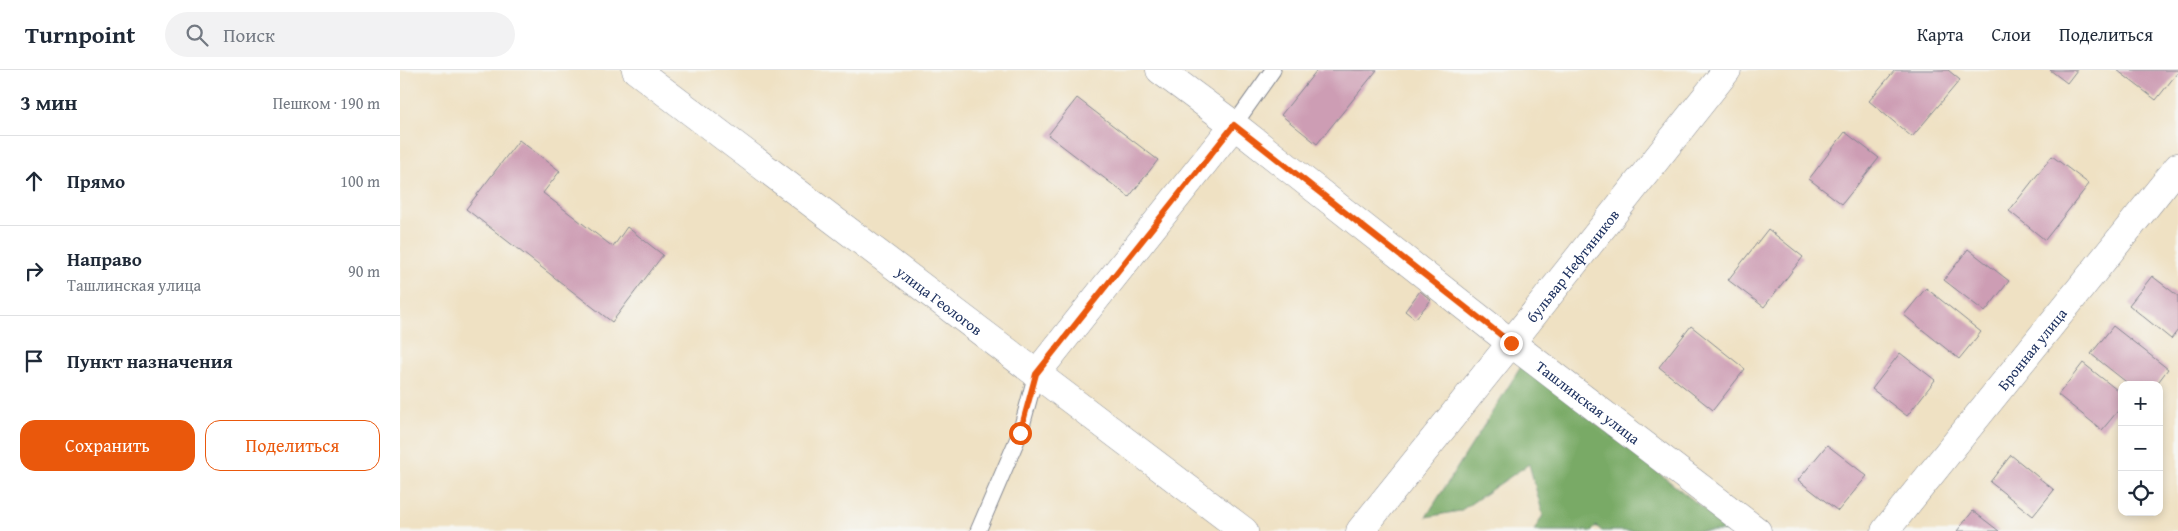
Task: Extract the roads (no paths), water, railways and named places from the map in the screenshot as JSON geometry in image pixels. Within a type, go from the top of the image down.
[{"type":"street","name":"улица Геологов","points":[[636,70],[1244,531]]},
{"type":"street","name":"Ташлинская улица","points":[[1160,70],[1234,125],[1511,343],[1757,531]]},
{"type":"street","name":"бульвар Нефтяников","points":[[1360,531],[1727,70]]},
{"type":"street","points":[[1036,374],[1234,125]]},
{"type":"street","name":"Бронная улица","points":[[1885,531],[2178,167]]},
{"type":"lane","points":[[1234,125],[1273,70]]},
{"type":"lane","points":[[978,531],[1020,433],[1036,374]]}]
